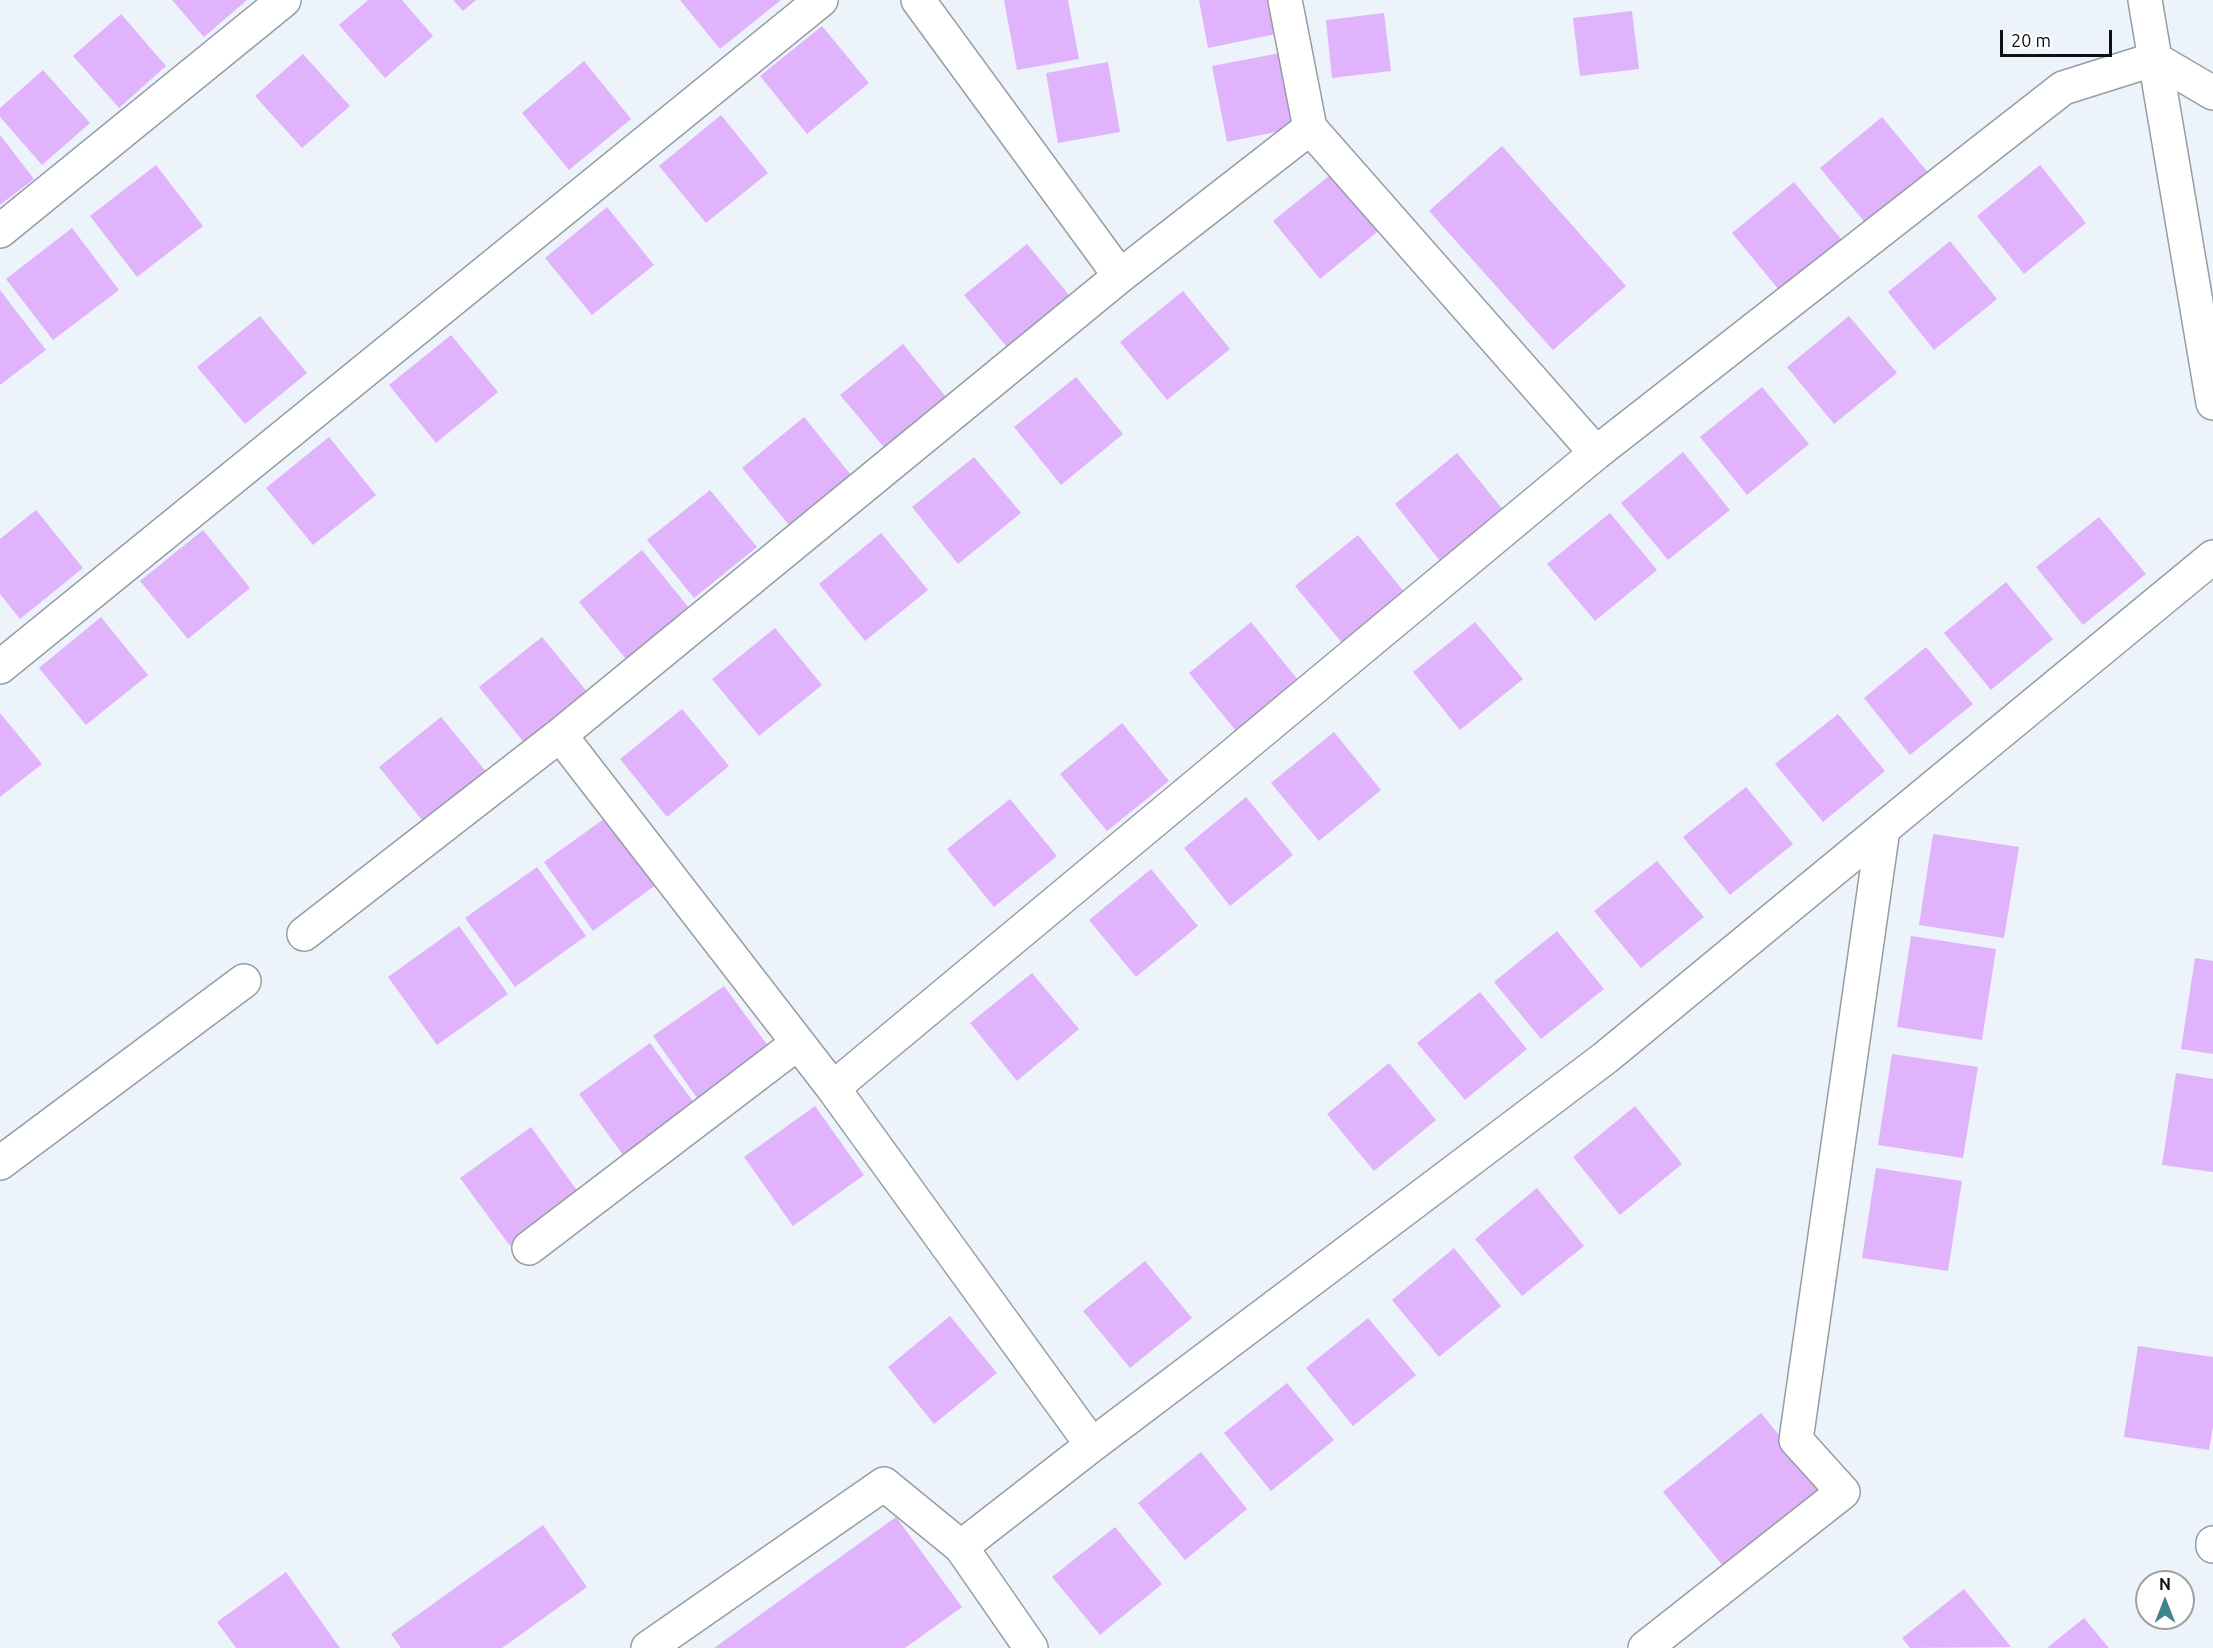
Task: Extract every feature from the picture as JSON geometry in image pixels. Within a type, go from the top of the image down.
[{"type":"street","points":[[0,231],[284,0]]},
{"type":"street","points":[[0,667],[821,0]]},
{"type":"street","points":[[918,0],[1120,276]]},
{"type":"street","points":[[1285,0],[1310,128],[1596,453]]},
{"type":"street","points":[[2145,0],[2213,403]]},
{"type":"street","points":[[833,1088],[1596,453],[2063,88],[2155,59],[2213,93]]},
{"type":"street","points":[[304,934],[560,735],[1120,276],[1310,128]]},
{"type":"street","points":[[961,1547],[1092,1445],[1605,1058],[2213,557]]},
{"type":"street","points":[[560,735],[833,1088],[1092,1445]]},
{"type":"street","points":[[1645,1648],[1843,1492],[1796,1440],[1883,829]]},
{"type":"street","points":[[0,1163],[244,981]]},
{"type":"street","points":[[529,1248],[798,1042]]},
{"type":"street","points":[[648,1648],[884,1484],[961,1547],[1031,1648]]},
{"type":"building","points":[[172,0],[247,0],[204,37]]},
{"type":"building","points":[[368,0],[402,0],[433,36],[385,78],[339,25]]},
{"type":"building","points":[[453,0],[476,0],[463,11]]},
{"type":"building","points":[[680,0],[781,0],[720,49]]},
{"type":"building","points":[[1004,0],[1068,0],[1079,59],[1017,70]]},
{"type":"building","points":[[1199,0],[1269,0],[1276,34],[1208,48]]},
{"type":"building","points":[[1632,11],[1639,69],[1580,76],[1573,18]]},
{"type":"building","points":[[1384,13],[1391,71],[1332,78],[1326,20]]},
{"type":"building","points":[[121,14],[166,66],[119,108],[73,56]]},
{"type":"building","points":[[822,26],[869,83],[807,134],[760,76]]},
{"type":"building","points":[[1280,53],[1295,128],[1227,142],[1212,66]]},
{"type":"building","points":[[303,54],[350,106],[302,148],[255,96]]},
{"type":"building","points":[[584,61],[631,119],[569,170],[522,113]]},
{"type":"building","points":[[1108,62],[1120,132],[1058,143],[1046,73]]},
{"type":"building","points":[[43,70],[90,123],[42,165],[0,117],[0,108]]},
{"type":"building","points":[[721,115],[768,173],[706,223],[659,166]]},
{"type":"building","points":[[1882,117],[1930,175],[1867,225],[1820,168]]},
{"type":"building","points":[[0,135],[34,179],[0,205]]},
{"type":"building","points":[[1502,146],[1626,286],[1553,350],[1429,211]]},
{"type":"building","points":[[156,165],[203,226],[137,277],[90,216]]},
{"type":"building","points":[[2040,165],[2086,223],[2024,274],[1977,216]]},
{"type":"building","points":[[1335,171],[1382,228],[1320,279],[1273,221]]},
{"type":"building","points":[[1794,182],[1841,239],[1779,290],[1732,233]]},
{"type":"building","points":[[607,207],[654,265],[592,315],[545,258]]},
{"type":"building","points":[[72,228],[119,290],[53,340],[6,279]]},
{"type":"building","points":[[1950,241],[1997,299],[1934,350],[1888,292]]},
{"type":"building","points":[[1027,244],[1074,301],[1011,352],[964,295]]},
{"type":"building","points":[[0,290],[46,350],[0,385]]},
{"type":"building","points":[[1183,291],[1230,349],[1167,400],[1120,342]]},
{"type":"building","points":[[260,316],[307,373],[245,424],[197,367]]},
{"type":"building","points":[[1849,316],[1897,373],[1834,424],[1787,367]]},
{"type":"building","points":[[451,335],[498,392],[436,443],[389,385]]},
{"type":"building","points":[[903,344],[950,402],[888,452],[840,395]]},
{"type":"building","points":[[1076,377],[1123,434],[1061,485],[1014,427]]},
{"type":"building","points":[[1762,387],[1809,444],[1747,495],[1700,437]]},
{"type":"building","points":[[804,417],[851,475],[789,525],[742,468]]},
{"type":"building","points":[[329,437],[376,495],[313,545],[266,488]]},
{"type":"building","points":[[1683,452],[1730,510],[1668,560],[1621,503]]},
{"type":"building","points":[[1457,453],[1504,511],[1441,562],[1395,504]]},
{"type":"building","points":[[974,457],[1021,513],[958,564],[912,507]]},
{"type":"building","points":[[710,490],[757,547],[694,598],[647,540]]},
{"type":"building","points":[[36,510],[83,568],[20,619],[0,594],[0,539]]},
{"type":"building","points":[[1610,513],[1657,570],[1595,621],[1547,564]]},
{"type":"building","points":[[2099,517],[2146,574],[2083,625],[2036,567]]},
{"type":"building","points":[[203,530],[250,588],[188,639],[140,581]]},
{"type":"building","points":[[881,533],[928,590],[865,641],[819,584]]},
{"type":"building","points":[[1358,535],[1405,593],[1343,644],[1295,586]]},
{"type":"building","points":[[642,550],[689,608],[626,659],[579,602]]},
{"type":"building","points":[[2006,582],[2053,639],[1991,690],[1944,633]]},
{"type":"building","points":[[101,617],[148,675],[86,725],[39,668]]},
{"type":"building","points":[[1251,622],[1298,680],[1236,731],[1189,673]]},
{"type":"building","points":[[1475,622],[1523,679],[1460,730],[1413,672]]},
{"type":"building","points":[[775,628],[822,685],[759,736],[712,679]]},
{"type":"building","points":[[542,637],[589,694],[526,745],[479,687]]},
{"type":"building","points":[[1926,647],[1973,704],[1910,755],[1864,698]]},
{"type":"building","points":[[682,709],[729,766],[667,817],[620,759]]},
{"type":"building","points":[[0,713],[42,764],[0,797]]},
{"type":"building","points":[[1838,714],[1885,771],[1823,822],[1775,764]]},
{"type":"building","points":[[441,717],[488,774],[426,825],[379,767]]},
{"type":"building","points":[[1122,723],[1169,781],[1107,831],[1060,774]]},
{"type":"building","points":[[1334,732],[1381,790],[1319,841],[1271,783]]},
{"type":"building","points":[[1746,787],[1793,844],[1730,895],[1683,837]]},
{"type":"building","points":[[1246,797],[1293,855],[1230,906],[1184,848]]},
{"type":"building","points":[[1010,799],[1057,856],[994,907],[947,849]]},
{"type":"building","points":[[615,811],[664,879],[593,931],[544,862]]},
{"type":"building","points":[[1933,834],[2019,847],[2004,938],[1919,925]]},
{"type":"building","points":[[1657,861],[1704,917],[1641,968],[1594,911]]},
{"type":"building","points":[[537,867],[586,936],[515,987],[465,918]]},
{"type":"building","points":[[1151,869],[1198,926],[1136,977],[1089,920]]},
{"type":"building","points":[[459,926],[508,994],[437,1045],[388,977]]},
{"type":"building","points":[[1557,931],[1604,989],[1541,1039],[1494,982]]},
{"type":"building","points":[[1911,936],[1996,949],[1982,1040],[1897,1027]]},
{"type":"building","points":[[2195,958],[2213,961],[2213,1054],[2181,1049]]},
{"type":"building","points":[[1032,973],[1079,1029],[1017,1081],[970,1023]]},
{"type":"building","points":[[724,986],[774,1054],[702,1105],[653,1036]]},
{"type":"building","points":[[1480,992],[1527,1049],[1465,1100],[1417,1043]]},
{"type":"building","points":[[650,1043],[700,1111],[628,1162],[579,1094]]},
{"type":"building","points":[[1892,1054],[1978,1067],[1963,1158],[1878,1145]]},
{"type":"building","points":[[1389,1063],[1436,1120],[1374,1171],[1327,1114]]},
{"type":"building","points":[[2176,1073],[2213,1079],[2213,1172],[2162,1165]]},
{"type":"building","points":[[815,1106],[864,1175],[793,1226],[744,1157]]},
{"type":"building","points":[[1635,1106],[1682,1164],[1620,1215],[1573,1157]]},
{"type":"building","points":[[531,1127],[581,1196],[510,1246],[460,1178]]},
{"type":"building","points":[[1876,1168],[1962,1181],[1948,1271],[1862,1258]]},
{"type":"building","points":[[1537,1188],[1584,1246],[1522,1296],[1475,1239]]},
{"type":"building","points":[[1454,1248],[1501,1306],[1439,1357],[1392,1300]]},
{"type":"building","points":[[1145,1261],[1192,1318],[1130,1368],[1083,1311]]},
{"type":"building","points":[[950,1316],[997,1373],[934,1424],[888,1367]]},
{"type":"building","points":[[1368,1318],[1416,1375],[1353,1426],[1306,1368]]},
{"type":"building","points":[[2138,1346],[2213,1357],[2213,1426],[2209,1450],[2124,1437]]},
{"type":"building","points":[[1287,1383],[1334,1440],[1271,1491],[1224,1433]]},
{"type":"building","points":[[1761,1413],[1826,1493],[1728,1572],[1663,1492]]},
{"type":"building","points":[[1201,1452],[1247,1509],[1185,1560],[1138,1503]]},
{"type":"building","points":[[896,1517],[962,1607],[905,1648],[714,1648]]},
{"type":"building","points":[[543,1525],[587,1587],[502,1648],[401,1648],[391,1634]]},
{"type":"building","points":[[1115,1527],[1162,1584],[1100,1635],[1052,1577]]},
{"type":"building","points":[[286,1572],[340,1648],[236,1648],[217,1622]]},
{"type":"building","points":[[1964,1589],[2011,1647],[1910,1648],[1902,1638]]},
{"type":"building","points":[[2084,1618],[2109,1648],[2047,1648]]}]
